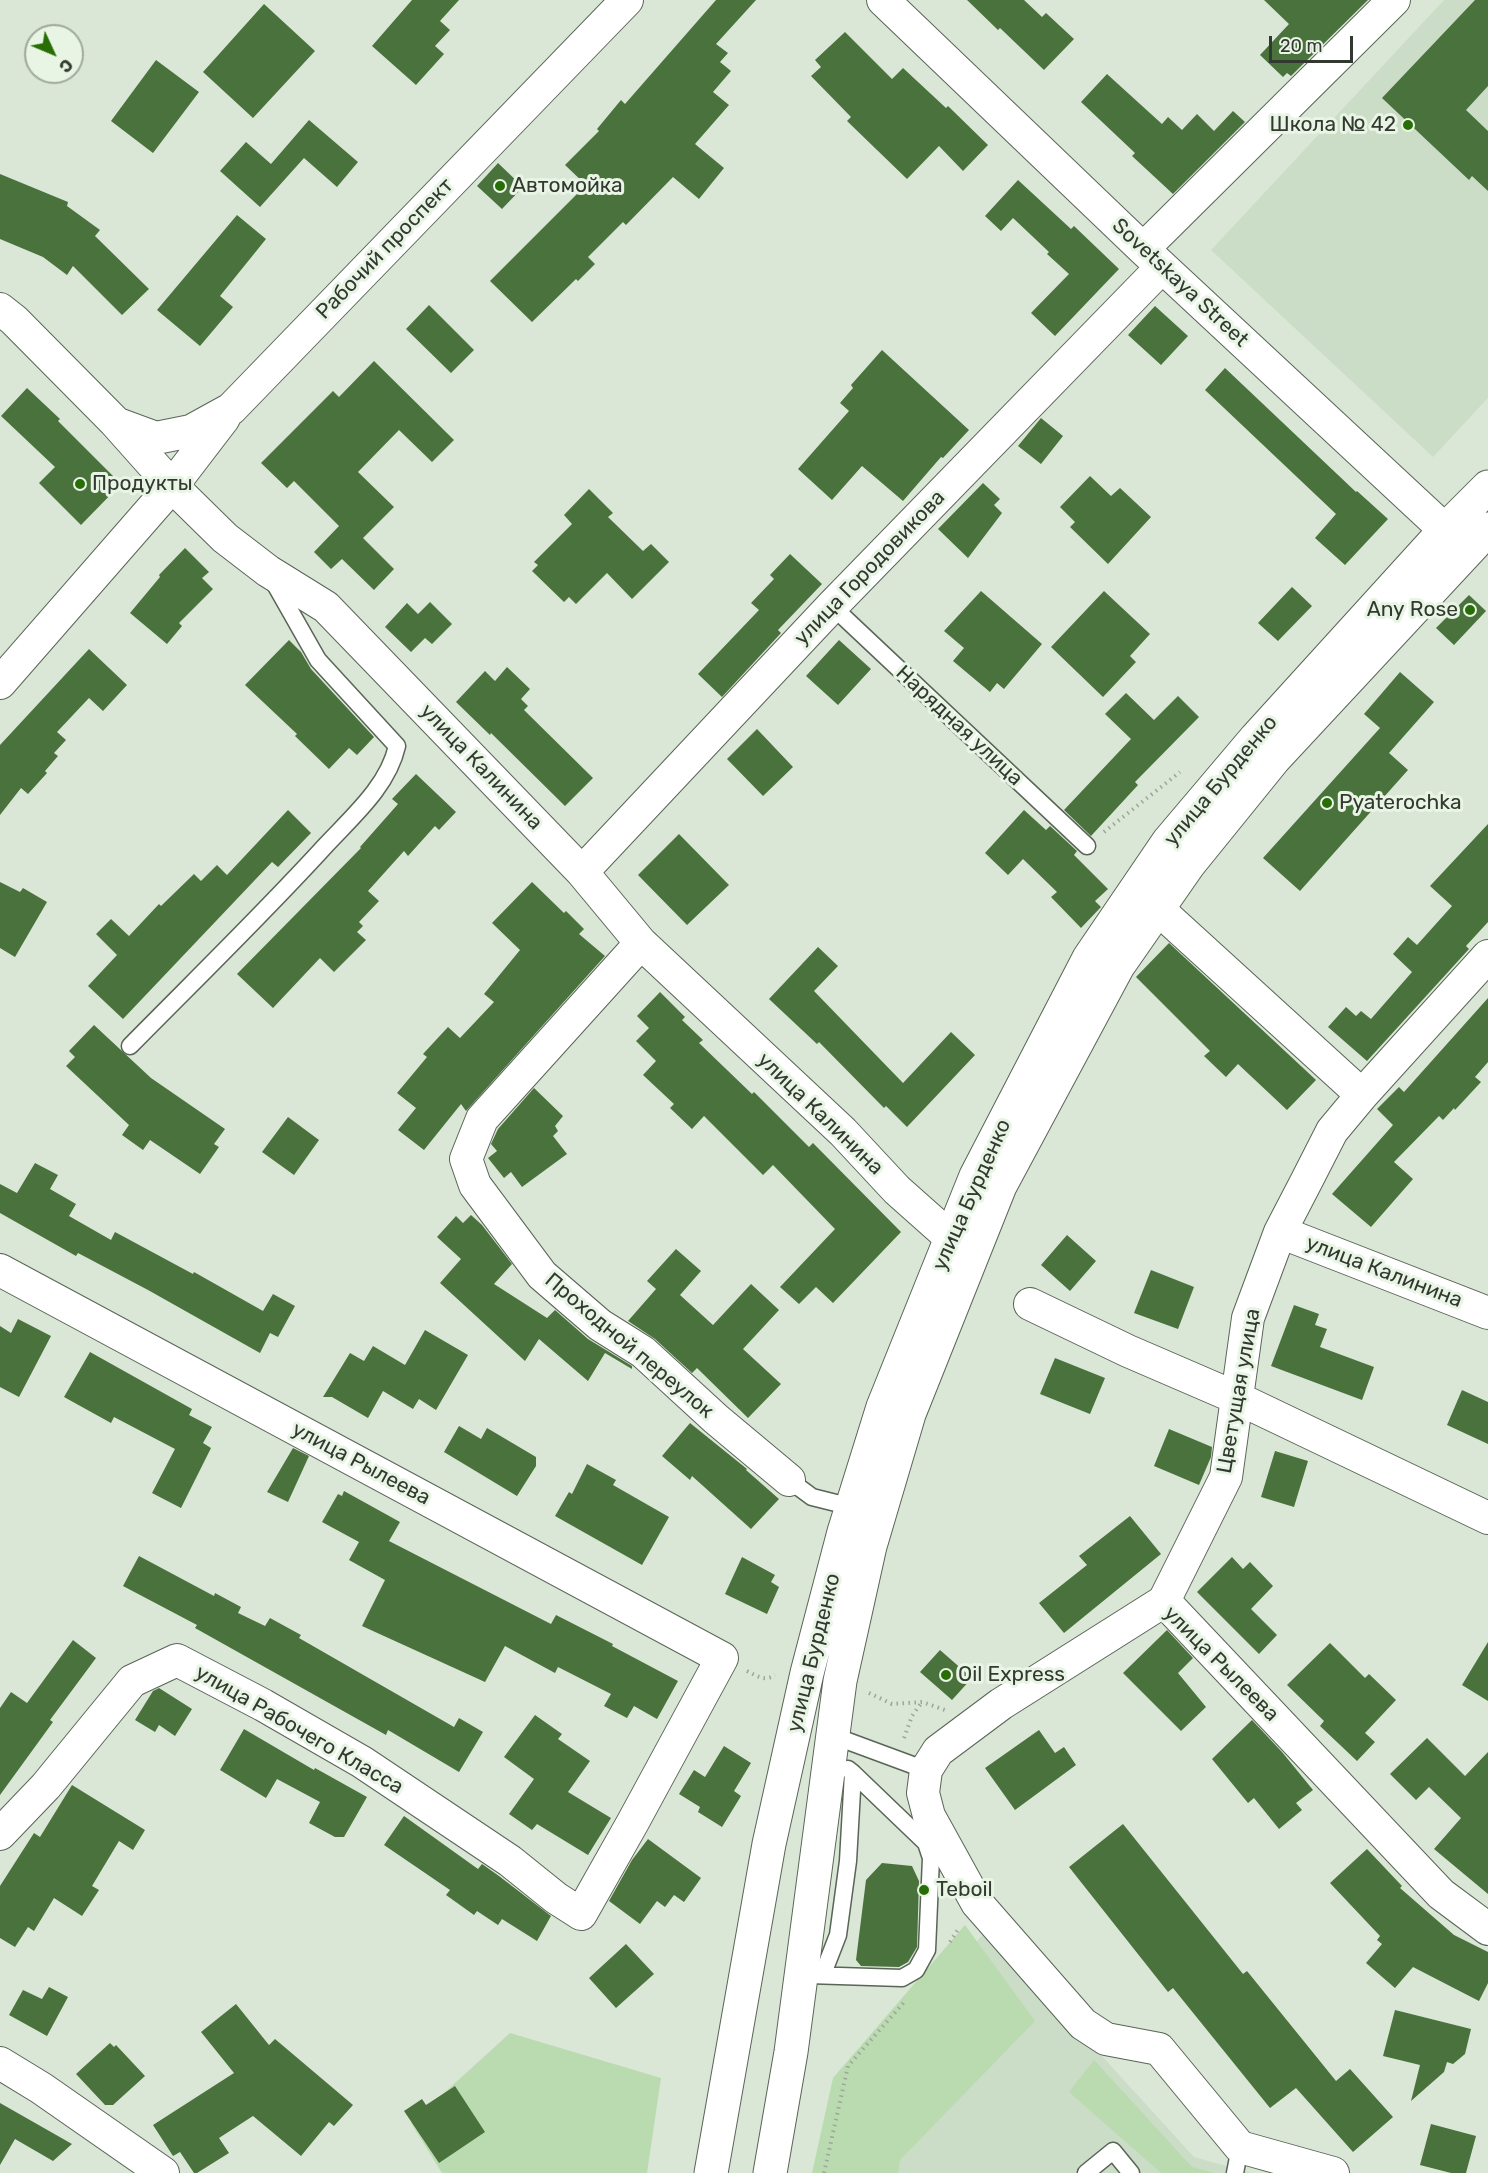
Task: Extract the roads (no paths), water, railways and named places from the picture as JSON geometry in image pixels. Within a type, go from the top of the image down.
[{"type":"main road","name":"улица Бурденко","points":[[711,2173],[769,1844],[807,1673],[852,1507],[883,1407],[976,1176],[1089,958],[1168,842],[1256,738],[1445,530],[1488,487]]},
{"type":"main road","name":"улица Бурденко","points":[[770,2173],[839,1754],[840,1681],[870,1546],[909,1414],[1000,1186],[1118,966],[1189,864],[1274,759],[1484,539]]},
{"type":"street","name":"Рабочий проспект","points":[[115,422],[156,438],[192,431],[231,409],[627,0]]},
{"type":"street","name":"Sovetskaya Street","points":[[883,0],[1153,258],[1445,530],[1484,539]]},
{"type":"street","name":"улица Городовикова","points":[[582,873],[1394,0]]},
{"type":"street","name":"улица Калинина","points":[[0,309],[14,320],[115,422],[172,486],[225,538],[268,571],[326,607],[582,873],[641,943],[843,1132],[897,1190],[951,1238]]},
{"type":"street","points":[[0,683],[172,486],[231,409]]},
{"type":"street","points":[[1158,909],[1362,1095]]},
{"type":"street","name":"Проходной переулок","points":[[641,943],[482,1119],[466,1159],[475,1185],[543,1275],[600,1326],[643,1352],[716,1419],[789,1480]]},
{"type":"street","name":"Цветущая улица","points":[[1164,1601],[1226,1478],[1248,1318],[1280,1232],[1332,1131],[1488,956]]},
{"type":"street","name":"улица Калинина","points":[[1280,1232],[1488,1313]]},
{"type":"street","name":"улица Рылеева","points":[[0,1270],[722,1658],[581,1914],[556,1898],[510,1861]]},
{"type":"street","points":[[1030,1304],[1128,1351],[1237,1398],[1488,1518]]},
{"type":"street","name":"улица Рылеева","points":[[912,1764],[938,1751],[1001,1704],[1164,1601],[1441,1894],[1488,1929]]},
{"type":"street","name":"улица Рабочего Класса","points":[[0,1834],[46,1786],[132,1681],[177,1660],[263,1705],[362,1762],[510,1861]]},
{"type":"street","points":[[912,1764],[929,1816],[976,1903],[1083,2024],[1106,2039],[1159,2049],[1237,2160],[1333,2173]]},
{"type":"street","points":[[0,2063],[41,2088],[164,2173]]},
{"type":"lane","points":[[130,1046],[287,888],[376,789],[394,761],[397,746],[318,660],[268,571]]},
{"type":"lane","name":"Нарядная улица","points":[[832,606],[1087,846]]},
{"type":"lane","points":[[789,1480],[812,1497],[852,1507]]},
{"type":"lane","points":[[839,1754],[912,1764]]},
{"type":"lane","points":[[808,1975],[824,1971],[838,1935],[848,1862],[839,1754]]},
{"type":"lane","points":[[808,1975],[902,1978],[916,1970],[927,1950],[931,1858],[926,1843],[839,1754]]},
{"type":"lane","points":[[796,2006],[808,1975]]},
{"type":"lane","points":[[1086,2173],[1113,2151],[1131,2173]]},
{"type":"place","name":"Школа № 42","points":[[1408,125]]},
{"type":"place","name":"Автомойка","points":[[500,186]]},
{"type":"place","name":"Продукты","points":[[80,484]]},
{"type":"place","name":"Any Rose","points":[[1470,610]]},
{"type":"place","name":"Pyaterochka","points":[[1327,803]]},
{"type":"place","name":"Oil Express","points":[[946,1675]]},
{"type":"place","name":"Teboil","points":[[924,1890]]}]
